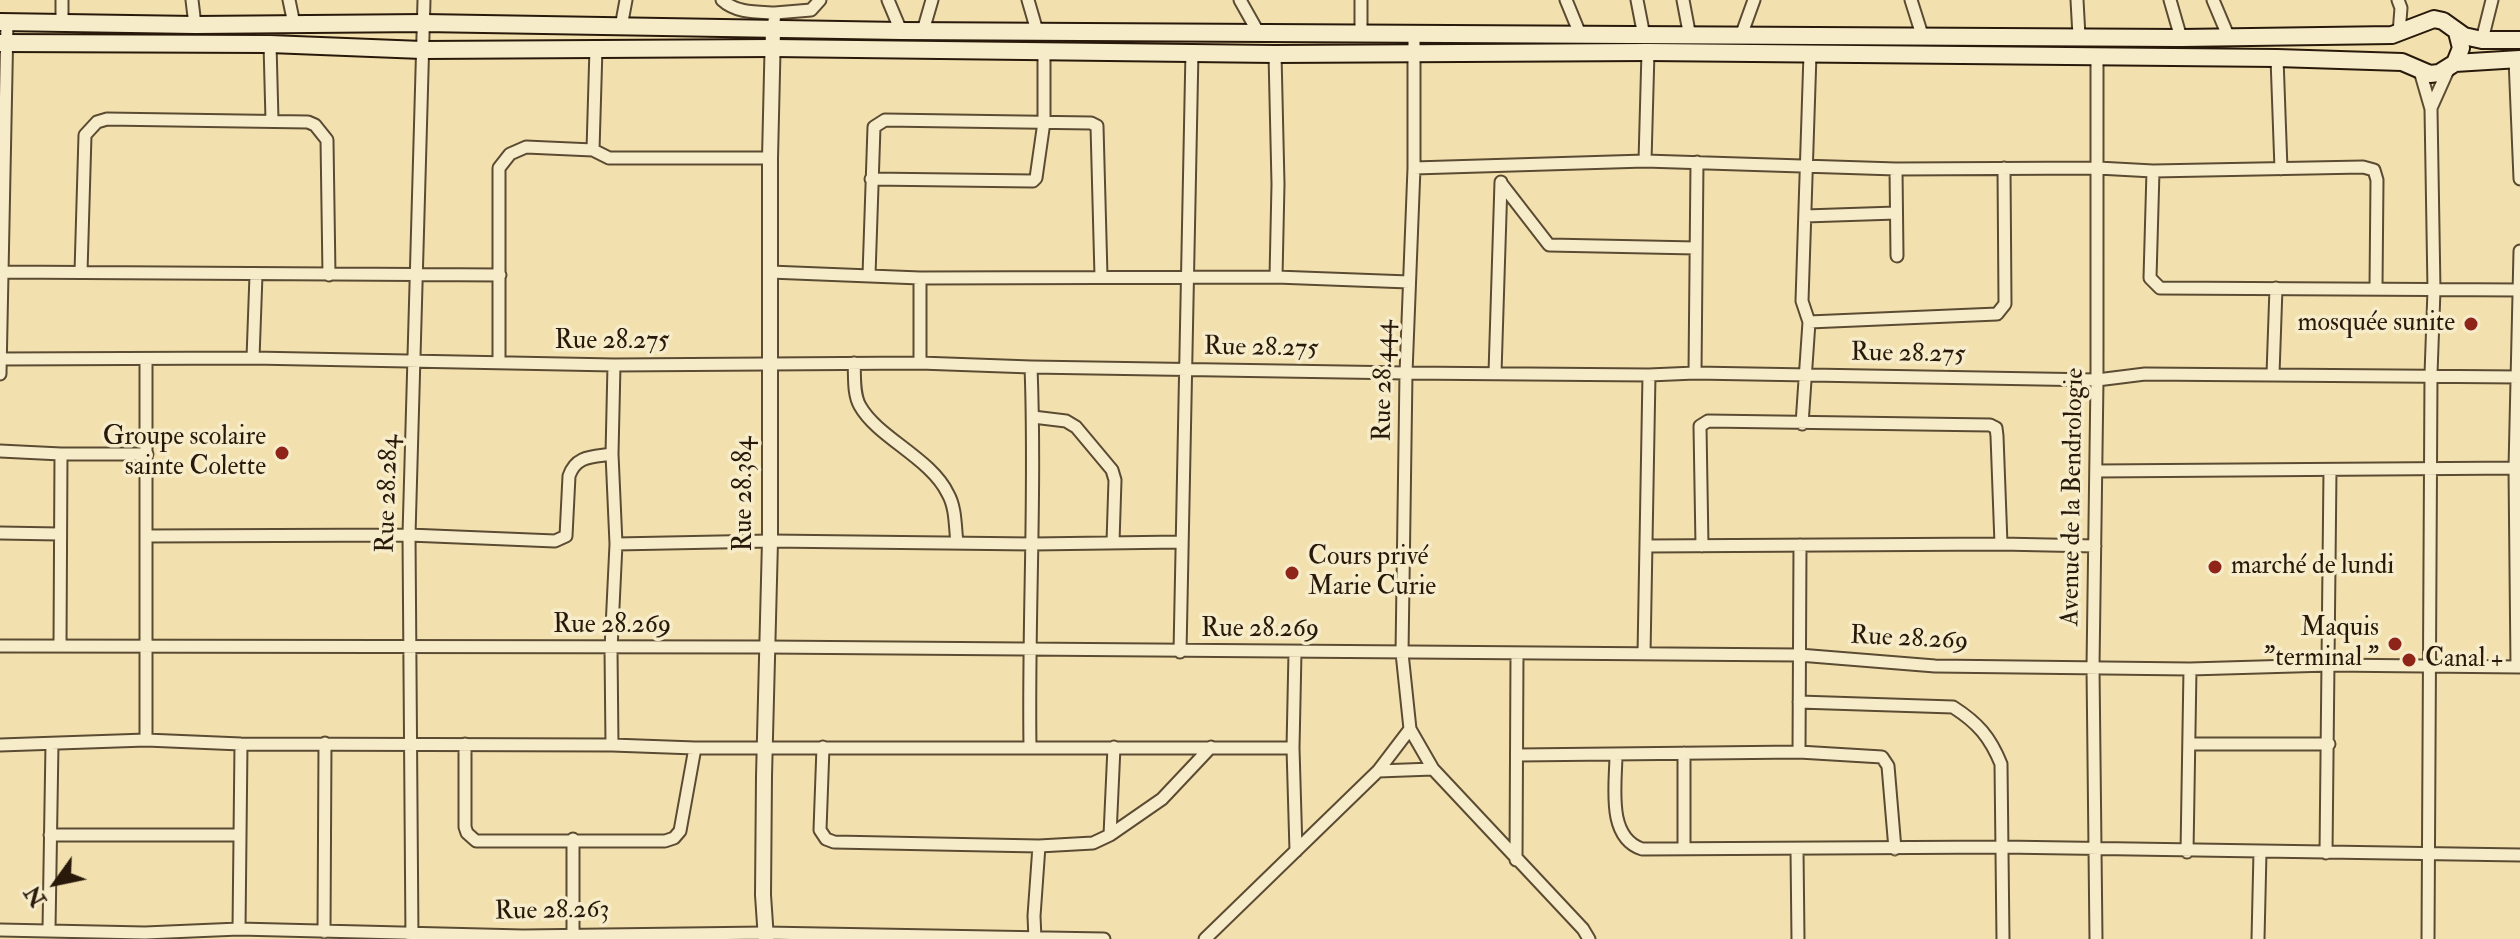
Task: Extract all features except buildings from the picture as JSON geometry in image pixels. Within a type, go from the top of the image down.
[{"type":"main road","points":[[3,43],[270,44],[422,50],[773,48],[1414,54],[1646,44],[1690,37],[1741,36],[2229,38],[2392,35],[2434,19],[2443,21],[2457,32],[2482,40],[2520,40]]},
{"type":"main road","points":[[4,22],[195,25],[424,23],[621,27],[774,21],[901,31],[1580,34],[1646,44],[1810,54],[2277,58],[2402,62],[2439,73],[2452,66],[2517,59]]},
{"type":"main road","points":[[2406,31],[2408,58],[2417,68]]},
{"type":"main road","points":[[2452,66],[2461,48],[2457,32]]},
{"type":"street","points":[[62,0],[62,23]]},
{"type":"street","points":[[192,0],[195,25]]},
{"type":"street","points":[[289,0],[294,24]]},
{"type":"street","name":"Rue 28.284","points":[[412,937],[409,535],[424,0]]},
{"type":"street","points":[[621,27],[626,0]]},
{"type":"street","points":[[722,0],[731,7],[774,21],[811,10],[820,0]]},
{"type":"street","points":[[888,0],[901,31]]},
{"type":"street","points":[[923,31],[932,0]]},
{"type":"street","points":[[1028,0],[1037,31]]},
{"type":"street","points":[[1240,0],[1258,32]]},
{"type":"street","points":[[1361,0],[1361,33]]},
{"type":"street","points":[[1566,0],[1580,34]]},
{"type":"street","points":[[1637,0],[1646,44],[1645,161]]},
{"type":"street","points":[[1683,0],[1690,37]]},
{"type":"street","points":[[1741,36],[1754,0]]},
{"type":"street","points":[[1911,0],[1923,38]]},
{"type":"street","points":[[2077,0],[2079,36]]},
{"type":"street","points":[[2170,0],[2181,38]]},
{"type":"street","points":[[2213,0],[2229,38]]},
{"type":"street","points":[[2398,0],[2406,31]]},
{"type":"street","points":[[2482,40],[2492,0]]},
{"type":"street","name":"Rue 28.384","points":[[766,936],[763,880],[770,541],[770,158],[774,21]]},
{"type":"street","points":[[0,374],[4,22]]},
{"type":"street","name":"Rue 28.444","points":[[1410,729],[1402,653],[1406,373],[1414,168],[1414,33]]},
{"type":"street","points":[[270,44],[272,120]]},
{"type":"street","points":[[593,150],[596,48]]},
{"type":"street","points":[[871,179],[1033,181],[1039,175],[1044,122],[1044,50]]},
{"type":"street","points":[[1180,652],[1192,51]]},
{"type":"street","points":[[1275,54],[1278,184],[1276,277]]},
{"type":"street","points":[[1802,424],[1809,322],[1802,301],[1810,54]]},
{"type":"street","name":"Avenue de la Bendrologie","points":[[2096,939],[2093,667],[2097,56]]},
{"type":"street","points":[[2277,58],[2281,169]]},
{"type":"street","points":[[2517,59],[2520,179]]},
{"type":"street","points":[[2431,109],[2452,66]]},
{"type":"street","points":[[2417,68],[2431,109],[2434,290],[2428,939]]},
{"type":"street","points":[[81,272],[85,135],[90,127],[107,119],[272,120],[308,122],[315,125],[327,140],[329,275]]},
{"type":"street","points":[[869,275],[874,127],[885,120],[1091,123],[1097,126],[1101,276]]},
{"type":"street","points":[[499,362],[499,168],[503,160],[517,149],[593,150],[609,158],[770,158]]},
{"type":"street","points":[[1414,168],[1645,161],[1896,169],[2098,168],[2153,171],[2363,167],[2374,170],[2377,180],[2376,287]]},
{"type":"street","points":[[1695,373],[1697,162]]},
{"type":"street","points":[[1495,373],[1499,167]]},
{"type":"street","points":[[1809,322],[1997,314],[2005,304],[2004,168]]},
{"type":"street","points":[[1896,169],[1897,256]]},
{"type":"street","points":[[2153,171],[2150,278],[2160,288],[2520,290]]},
{"type":"street","points":[[1501,183],[1549,245],[1696,248]]},
{"type":"street","points":[[1805,216],[1896,213]]},
{"type":"street","points":[[2518,667],[2520,251]]},
{"type":"street","points":[[1,272],[500,275]]},
{"type":"street","points":[[770,272],[920,278],[1276,277],[1409,282]]},
{"type":"street","points":[[253,358],[256,275]]},
{"type":"street","points":[[920,278],[920,363]]},
{"type":"street","points":[[2273,374],[2276,288]]},
{"type":"street","name":"Rue 28.275","points":[[0,359],[253,358],[614,365],[920,363],[1406,373],[1695,373],[2097,380],[2145,374],[2518,377]]},
{"type":"street","points":[[146,360],[146,740]]},
{"type":"street","points":[[854,363],[860,405],[884,431],[930,469],[949,494],[957,543]]},
{"type":"street","points":[[612,745],[611,649],[616,544],[612,454],[614,365]]},
{"type":"street","points":[[1030,747],[1028,651],[1033,544],[1031,367]]},
{"type":"street","points":[[1644,654],[1649,375]]},
{"type":"street","points":[[1033,417],[1066,421],[1076,427],[1112,470],[1115,480],[1113,542]]},
{"type":"street","points":[[1702,546],[1700,426],[1708,421],[1990,425],[1996,428],[2001,544]]},
{"type":"street","points":[[0,451],[147,454]]},
{"type":"street","points":[[60,646],[61,454]]},
{"type":"street","points":[[147,536],[409,535],[561,539],[566,536],[571,469],[581,458],[612,454]]},
{"type":"street","points":[[2096,471],[2518,468]]},
{"type":"street","points":[[2326,853],[2330,470]]},
{"type":"street","points":[[0,533],[59,534]]},
{"type":"street","points":[[616,544],[770,541],[1180,542]]},
{"type":"street","points":[[1799,752],[1800,545]]},
{"type":"street","points":[[1647,546],[2095,546]]},
{"type":"street","name":"Rue 28.269","points":[[0,646],[766,647],[1799,655],[1935,666],[2190,669],[2329,665],[2518,667]]},
{"type":"street","points":[[1295,652],[1293,748],[1296,851]]},
{"type":"street","points":[[1516,860],[1517,653]]},
{"type":"street","points":[[2187,852],[2190,669]]},
{"type":"street","points":[[1799,702],[1953,707],[1975,721],[1991,740],[2001,764],[2003,939]]},
{"type":"street","points":[[1205,939],[1378,771],[1410,729],[1433,769],[1589,939]]},
{"type":"street","points":[[0,745],[146,740],[241,744],[695,748],[1293,748]]},
{"type":"street","points":[[324,932],[325,743]]},
{"type":"street","points":[[49,929],[52,744]]},
{"type":"street","points":[[239,929],[241,744]]},
{"type":"street","points":[[465,744],[465,827],[476,841],[665,841],[674,838],[680,831],[695,748]]},
{"type":"street","points":[[2191,744],[2329,744]]},
{"type":"street","points":[[823,747],[820,830],[826,839],[834,842],[1039,846],[1093,843],[1110,835],[1162,799],[1211,747]]},
{"type":"street","points":[[1110,835],[1114,747]]},
{"type":"street","points":[[1518,755],[1799,752],[1882,757],[1886,759],[1895,849]]},
{"type":"street","points":[[1684,753],[1684,849]]},
{"type":"street","points":[[1616,754],[1616,820],[1635,847],[1642,849],[2003,847],[2520,855]]},
{"type":"street","points":[[1378,771],[1433,769]]},
{"type":"street","points":[[50,835],[239,835]]},
{"type":"street","points":[[573,839],[573,936]]},
{"type":"street","points":[[1035,938],[1039,846]]},
{"type":"street","points":[[1797,850],[1798,939]]},
{"type":"street","points":[[2258,939],[2260,852]]},
{"type":"street","name":"Rue 28.263","points":[[0,930],[49,929],[145,936],[239,929],[412,937],[1104,939]]},
{"type":"place","name":"mosquée sunite","points":[[2471,324]]},
{"type":"place","name":"Groupe scolaire sainte Colette","points":[[282,453]]},
{"type":"place","name":"marché de lundi","points":[[2215,567]]},
{"type":"place","name":"Cours privé Marie Curie","points":[[1292,573]]},
{"type":"place","name":"Maquis \"terminal \"","points":[[2395,644]]},
{"type":"place","name":"Canal +","points":[[2409,660]]}]
